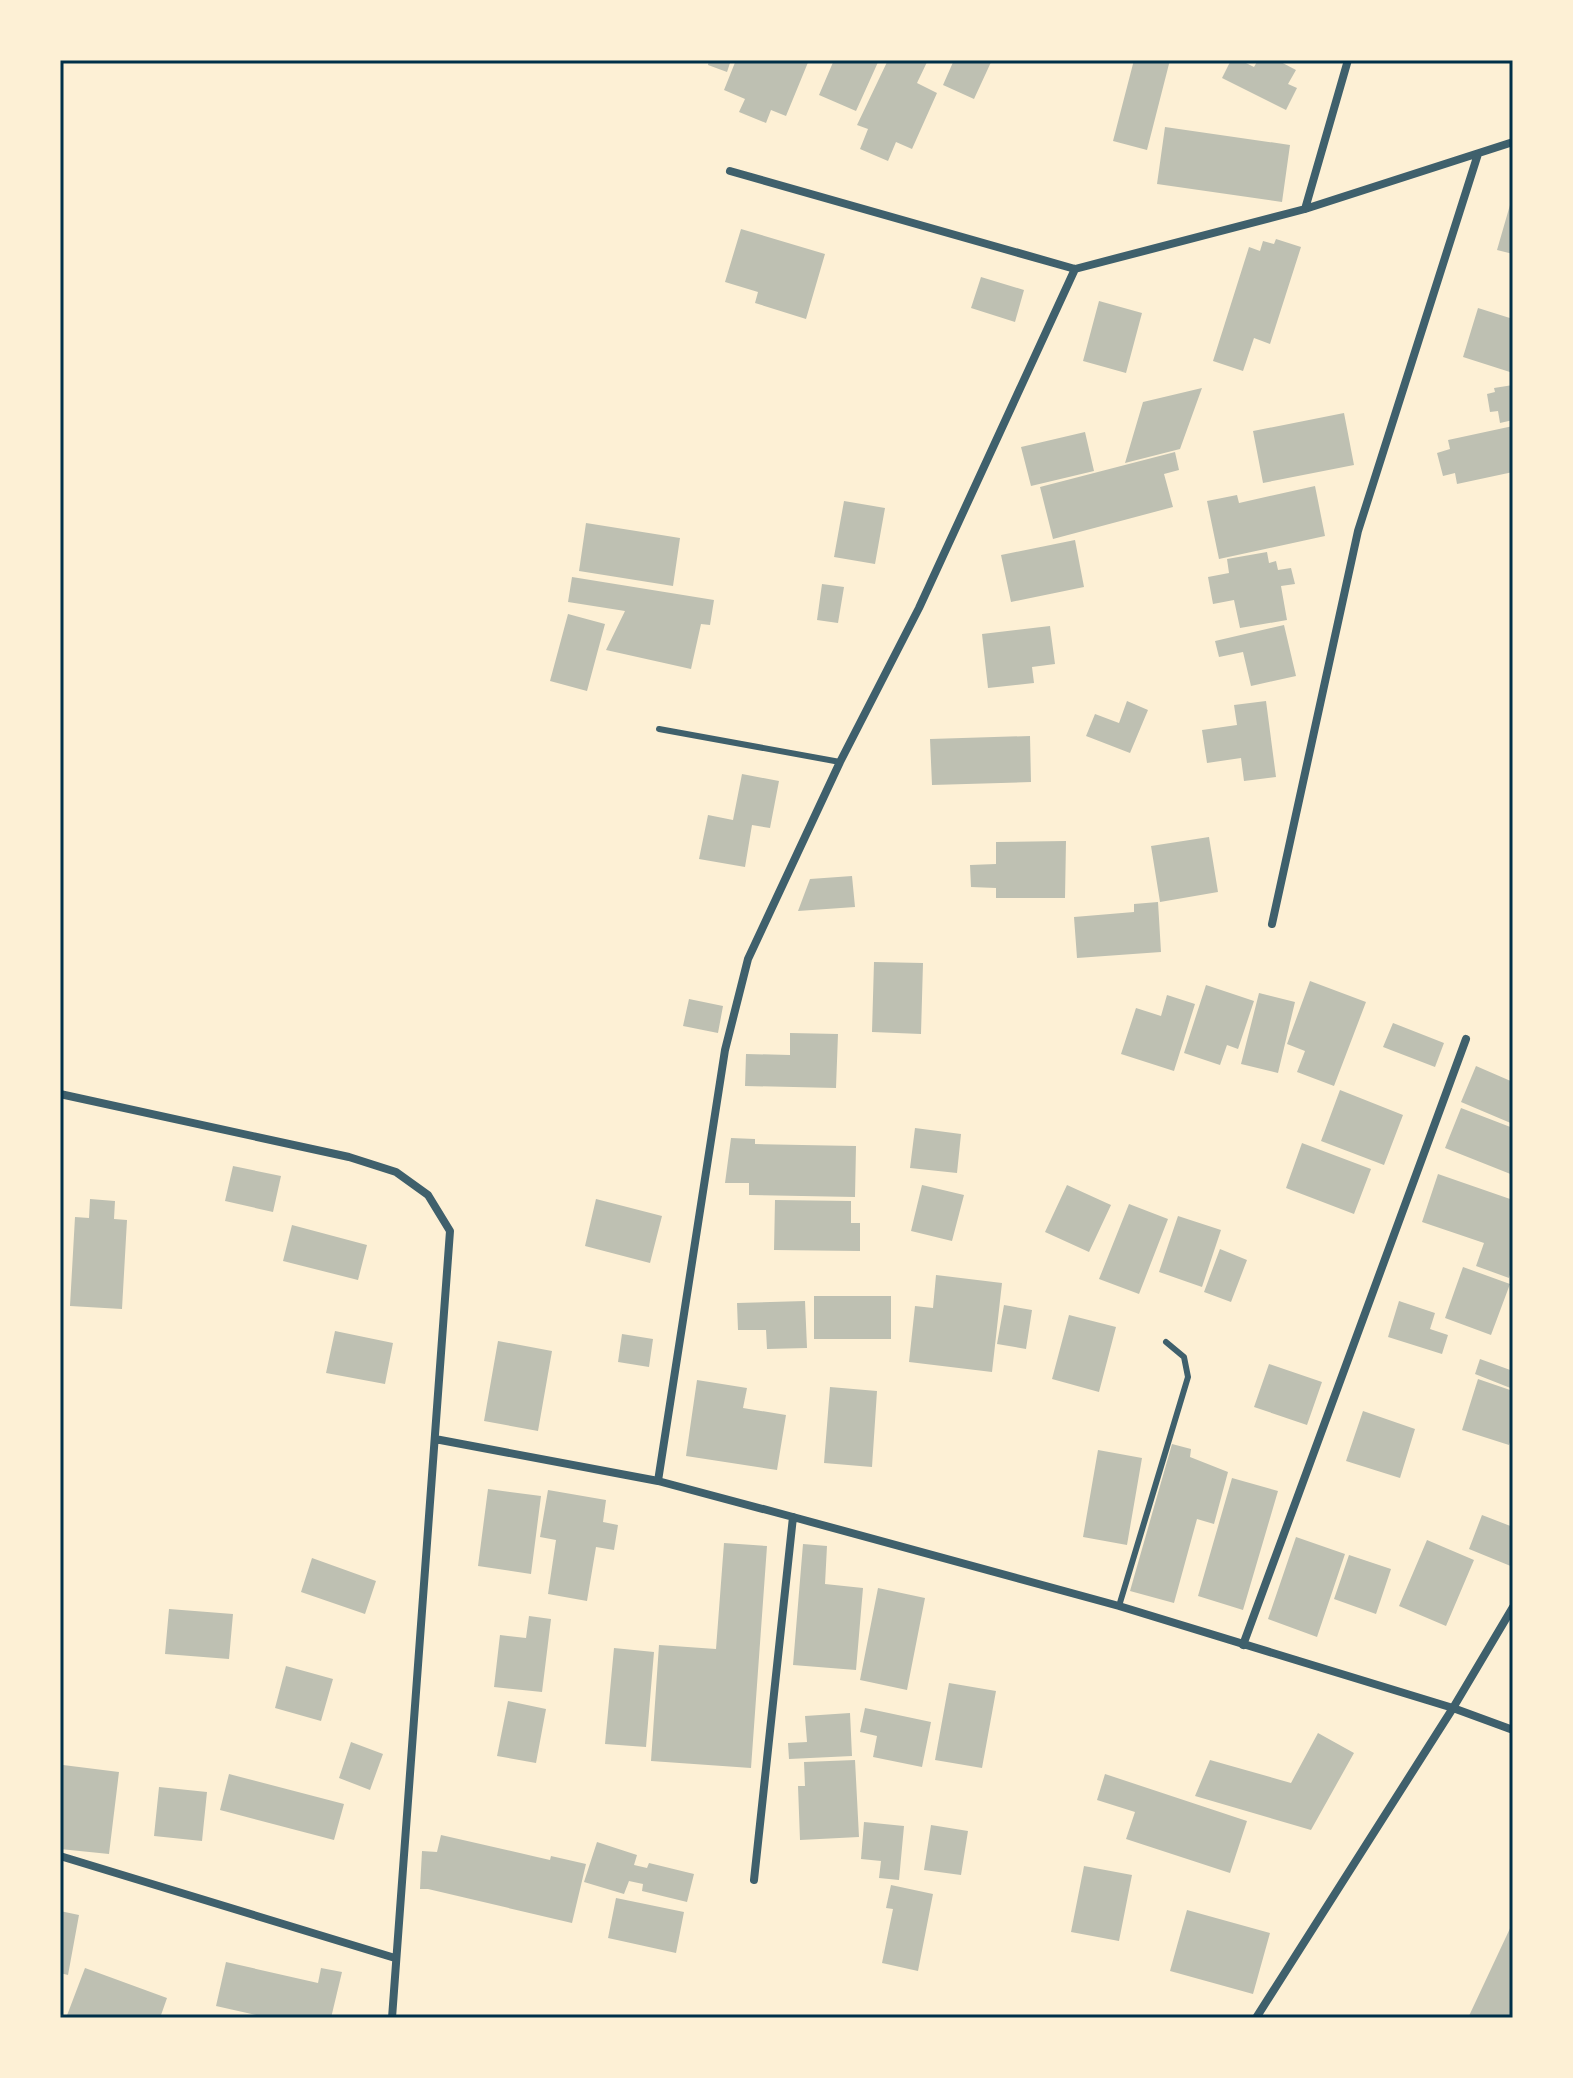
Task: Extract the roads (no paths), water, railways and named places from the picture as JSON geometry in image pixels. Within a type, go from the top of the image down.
[{"type":"street","points":[[1305,209],[1348,60]]},
{"type":"street","points":[[730,171],[1075,269],[1305,209],[1513,142]]},
{"type":"street","points":[[1272,924],[1358,531],[1478,154]]},
{"type":"street","points":[[658,1481],[725,1050],[748,959],[840,762],[919,608],[1075,269]]},
{"type":"street","points":[[1243,1645],[1466,1039]]},
{"type":"street","points":[[60,1094],[349,1157],[396,1172],[428,1195],[450,1231],[392,2018]]},
{"type":"street","points":[[435,1439],[658,1481],[793,1517],[1119,1606],[1453,1708],[1513,1730]]},
{"type":"street","points":[[754,1880],[793,1517]]},
{"type":"street","points":[[1256,2018],[1453,1708],[1513,1607]]},
{"type":"street","points":[[60,1856],[395,1958]]},
{"type":"lane","points":[[659,729],[840,762]]},
{"type":"lane","points":[[1119,1606],[1188,1377],[1184,1357],[1166,1342]]}]
